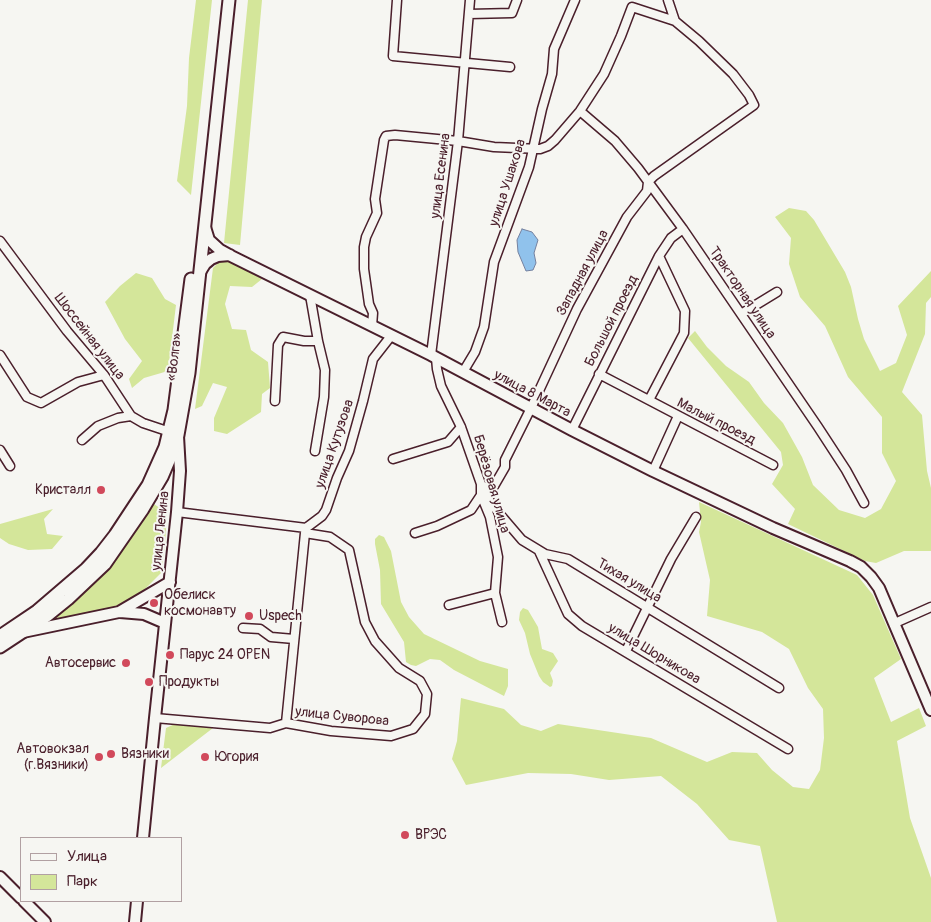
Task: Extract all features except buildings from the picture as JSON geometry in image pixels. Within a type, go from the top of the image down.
[{"type":"highway","name":"«Волга»","points":[[0,636],[37,611],[75,579],[101,553],[148,485],[174,434],[221,0]]},
{"type":"highway","name":"«Волга»","points":[[0,647],[47,616],[105,564],[153,494],[170,456],[188,373],[229,0]]},
{"type":"main road","name":"улица 8 Марта","points":[[205,225],[209,240],[220,250],[231,256],[434,357],[653,471],[861,567],[879,588],[895,623]]},
{"type":"main road","points":[[200,272],[211,258],[231,256]]},
{"type":"main road","name":"улица Ленина","points":[[143,837],[177,512],[180,471],[174,434]]},
{"type":"main road","points":[[21,633],[119,612],[170,582]]},
{"type":"main road","points":[[141,600],[139,607],[144,614]]},
{"type":"main road","points":[[119,612],[144,614],[165,623]]},
{"type":"main road","points":[[895,623],[931,710]]},
{"type":"main road","points":[[2,883],[20,898]]},
{"type":"main road","points":[[24,902],[45,922]]},
{"type":"main road","points":[[135,922],[137,902]]},
{"type":"street","points":[[397,0],[393,56],[510,67]]},
{"type":"street","name":"улица Есенина","points":[[434,357],[458,141],[470,0]]},
{"type":"street","points":[[469,14],[512,13],[517,0]]},
{"type":"street","name":"улица Ушакова","points":[[463,372],[475,352],[484,327],[494,262],[529,167],[552,74],[554,49],[576,0]]},
{"type":"street","points":[[668,0],[675,21]]},
{"type":"street","points":[[372,326],[373,313],[369,304],[364,269],[364,247],[366,237],[378,213],[374,199],[386,136],[394,135],[458,141],[494,147],[540,148],[548,146],[580,111],[604,74],[632,7],[675,21]]},
{"type":"street","name":"Западная улица","points":[[415,533],[437,526],[471,510],[482,489],[494,486],[506,467],[505,460],[577,309],[627,217],[647,191],[648,182],[754,105],[733,74],[675,21]]},
{"type":"street","name":"Тракторная улица","points":[[580,111],[615,141],[683,229],[846,470],[864,504]]},
{"type":"street","name":"Большой проезд","points":[[572,430],[659,256],[671,238],[683,229]]},
{"type":"street","name":"Шоссейная улица","points":[[0,241],[67,331],[104,375],[131,416]]},
{"type":"street","points":[[648,400],[684,333],[685,311],[659,256]]},
{"type":"street","points":[[741,314],[776,292]]},
{"type":"street","name":"улица Кутузова","points":[[310,295],[325,370],[324,397],[315,451]]},
{"type":"street","name":"улица Кутузова","points":[[305,531],[326,510],[349,451],[373,358],[391,336]]},
{"type":"street","points":[[275,401],[278,345],[283,338],[318,341]]},
{"type":"street","points":[[0,355],[27,397],[41,403],[78,382],[104,375]]},
{"type":"street","name":"Берёзовая улица","points":[[434,357],[441,386],[461,427],[490,517],[498,557],[496,594],[502,622]]},
{"type":"street","name":"Малый проезд","points":[[599,374],[773,465]]},
{"type":"street","points":[[82,440],[98,426],[118,418],[131,416],[143,423],[174,434]]},
{"type":"street","points":[[653,471],[678,416]]},
{"type":"street","points":[[393,458],[448,442],[461,427]]},
{"type":"street","points":[[0,450],[10,466]]},
{"type":"street","name":"Тихая улица","points":[[482,489],[492,505],[522,540],[539,551],[568,559],[779,688]]},
{"type":"street","points":[[177,512],[305,531],[286,723]]},
{"type":"street","points":[[626,652],[671,559],[696,517]]},
{"type":"street","name":"улица Суворова","points":[[154,718],[270,728],[286,723],[331,731],[391,736],[413,730],[425,714],[428,694],[420,681],[399,668],[375,641],[365,622],[349,550],[330,537],[305,531]]},
{"type":"street","name":"улица Шорникова","points":[[539,551],[568,614],[582,626],[788,749]]},
{"type":"street","points":[[449,605],[496,594]]},
{"type":"street","points":[[895,623],[931,607]]},
{"type":"street","points":[[243,628],[260,629],[271,637],[294,639]]},
{"type":"green space","points":[[196,0],[212,0],[191,195],[177,181],[187,106],[189,58]]},
{"type":"green space","points":[[248,0],[262,0],[240,245],[224,243]]},
{"type":"green space","points":[[789,208],[806,211],[814,220],[845,272],[851,287],[864,339],[880,371],[896,363],[907,335],[898,306],[931,271],[931,297],[926,303],[925,334],[902,392],[922,415],[927,471],[931,488],[931,551],[904,551],[876,563],[865,561],[788,524],[795,509],[772,484],[783,465],[781,452],[688,338],[695,331],[707,347],[726,366],[749,382],[764,403],[783,423],[802,457],[813,485],[839,510],[865,518],[881,509],[896,481],[882,453],[882,417],[848,377],[825,326],[800,297],[789,264],[791,238],[775,217]]},
{"type":"green space","points":[[221,260],[232,262],[262,279],[252,287],[230,286],[225,304],[232,329],[246,330],[251,350],[268,362],[270,388],[262,394],[261,412],[227,434],[214,431],[214,418],[227,387],[213,383],[202,406],[195,409],[213,268]]},
{"type":"green space","points":[[136,273],[152,278],[165,299],[176,305],[168,371],[144,378],[132,388],[129,379],[142,361],[125,339],[105,302]]},
{"type":"green space","points":[[699,502],[857,575],[873,595],[901,659],[874,678],[891,722],[919,708],[926,726],[897,741],[910,818],[931,878],[931,922],[777,922],[760,846],[729,840],[697,804],[661,776],[609,780],[571,774],[528,773],[466,785],[452,759],[457,741],[461,698],[504,709],[521,725],[541,731],[558,724],[651,738],[707,762],[732,752],[757,753],[772,770],[793,787],[809,789],[820,770],[824,738],[823,709],[808,688],[789,649],[762,632],[707,616],[710,580],[699,532],[701,522]]},
{"type":"green space","points":[[154,504],[167,513],[161,573],[143,591],[123,604],[50,624],[48,619],[82,593],[110,563]]},
{"type":"green space","points":[[53,509],[44,519],[47,534],[63,536],[52,549],[28,550],[9,544],[0,538],[0,524]]},
{"type":"green space","points":[[379,535],[384,537],[391,551],[401,602],[409,617],[424,634],[480,661],[508,669],[508,686],[504,696],[454,670],[440,660],[430,659],[416,666],[406,662],[404,642],[381,604],[380,570],[375,544],[375,539]]},
{"type":"green space","points":[[523,608],[528,610],[538,627],[542,649],[553,653],[558,661],[550,673],[553,681],[550,687],[539,676],[530,654],[525,633],[519,620],[520,612]]},
{"type":"green space","points":[[177,723],[213,728],[161,768],[166,728]]},
{"type":"water","points":[[522,229],[532,232],[538,240],[534,253],[536,263],[533,270],[526,271],[518,252],[517,240]]},
{"type":"place","name":"Кристалл","points":[[101,490]]},
{"type":"place","name":"Обелиск космонавту","points":[[154,603]]},
{"type":"place","name":"Uspech","points":[[249,616]]},
{"type":"place","name":"Парус 24 OPEN","points":[[170,655]]},
{"type":"place","name":"Автосервис","points":[[126,663]]},
{"type":"place","name":"Продукты","points":[[149,682]]},
{"type":"place","name":"Вязники","points":[[111,754]]},
{"type":"place","name":"Автовокзал (г.Вязники)","points":[[99,757]]},
{"type":"place","name":"Югория","points":[[205,757]]},
{"type":"place","name":"ВРЭС","points":[[405,835]]}]
